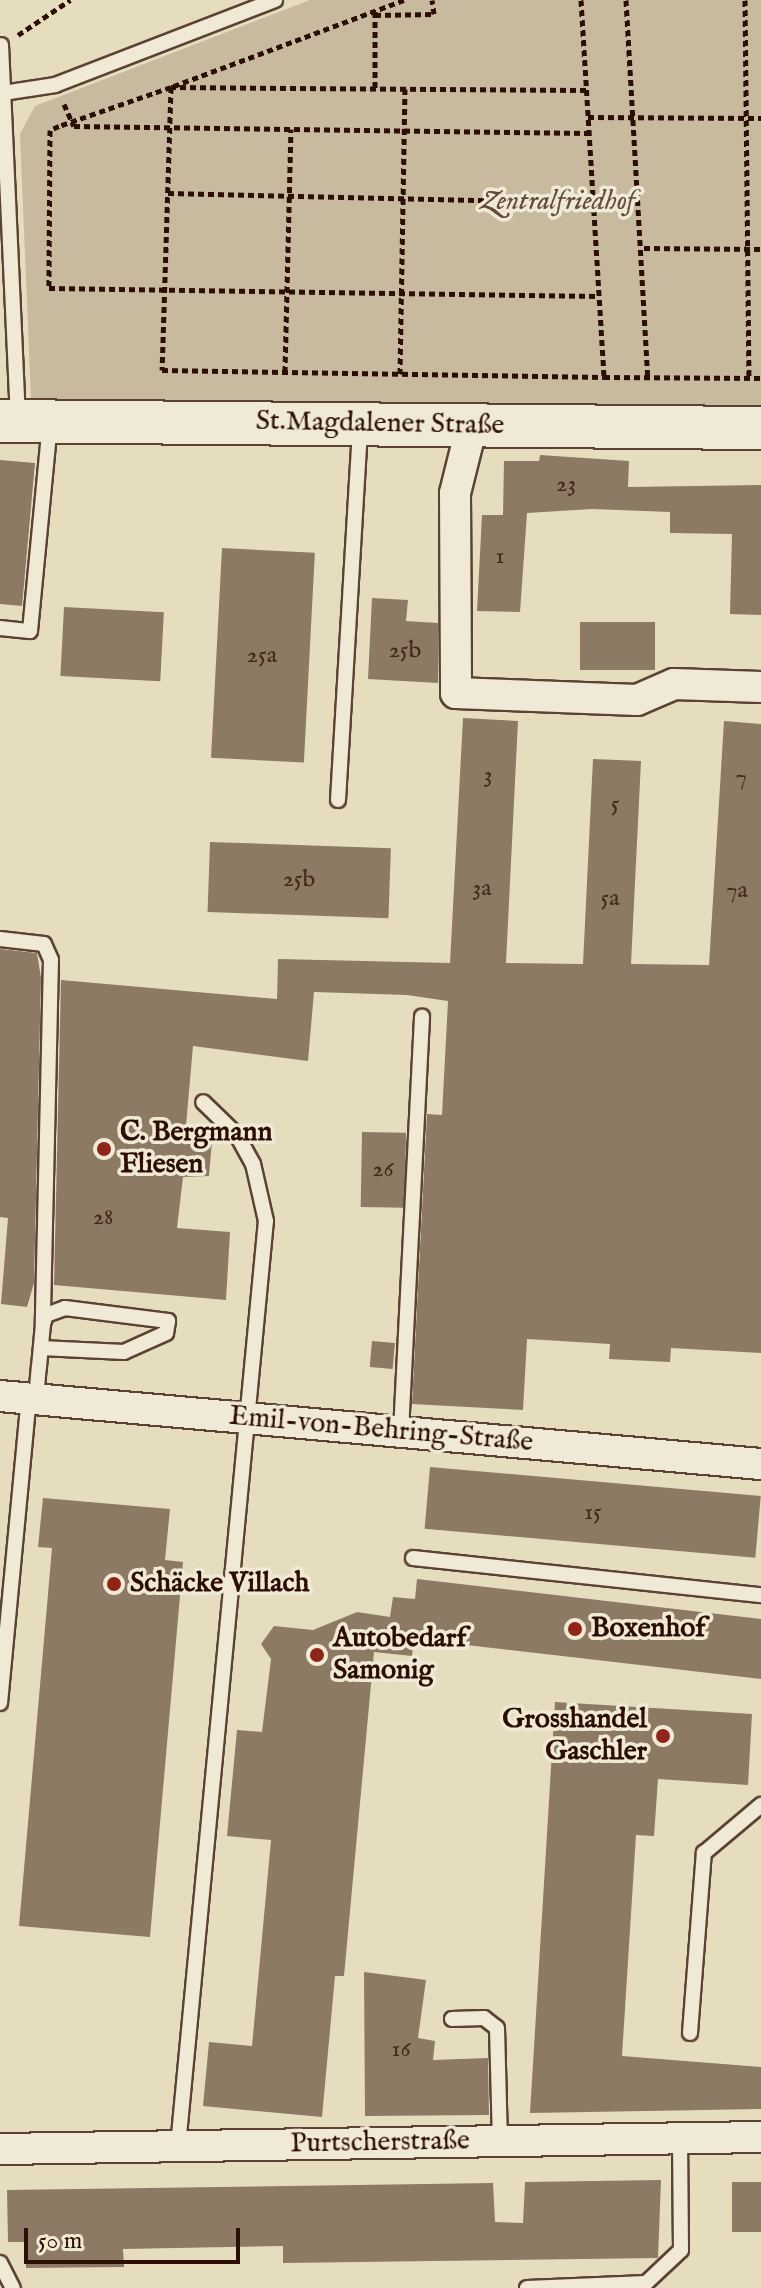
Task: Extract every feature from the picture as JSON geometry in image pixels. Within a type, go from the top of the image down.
[{"type":"street","name":"St.Magdalener Straße","points":[[23,421],[761,428]]},
{"type":"street","points":[[472,425],[455,493],[456,693],[637,700],[674,684],[761,687]]},
{"type":"street","name":"Emil-von-Behring-Straße","points":[[22,1398],[761,1464]]},
{"type":"street","name":"Purtscherstraße","points":[[0,2149],[761,2137]]},
{"type":"lane","points":[[3,93],[55,85],[275,0]]},
{"type":"lane","points":[[0,628],[30,631],[23,421],[1,45]]},
{"type":"lane","points":[[338,800],[361,423]]},
{"type":"lane","points":[[0,939],[44,944],[51,960],[43,1324],[41,1348],[22,1398],[0,1703]]},
{"type":"lane","points":[[401,1432],[422,1017]]},
{"type":"lane","points":[[178,2146],[251,1419],[264,1193],[237,1135],[203,1102]]},
{"type":"lane","points":[[41,1348],[114,1354],[169,1328],[165,1317],[65,1308],[46,1315],[43,1324]]},
{"type":"lane","points":[[413,1558],[761,1595]]},
{"type":"lane","points":[[690,2033],[704,1853],[761,1805]]},
{"type":"lane","points":[[452,2019],[484,2018],[497,2028],[500,2141]]},
{"type":"lane","points":[[527,2288],[646,2286],[681,2250],[680,2139]]},
{"type":"lane","points":[[0,2263],[13,2288]]},
{"type":"path","points":[[1,45],[70,0]]},
{"type":"path","points":[[74,126],[404,0]]},
{"type":"path","points":[[375,13],[434,14],[432,0]]},
{"type":"path","points":[[581,0],[604,377]]},
{"type":"path","points":[[626,0],[644,248],[648,377]]},
{"type":"path","points":[[745,0],[749,378]]},
{"type":"path","points":[[375,13],[375,89]]},
{"type":"path","points":[[171,87],[586,90]]},
{"type":"path","points":[[171,87],[162,370],[761,378]]},
{"type":"path","points":[[400,374],[405,89]]},
{"type":"path","points":[[588,117],[761,118]]},
{"type":"path","points":[[589,133],[74,126],[50,130],[49,288],[599,296]]},
{"type":"path","points":[[285,372],[291,129]]},
{"type":"path","points":[[168,193],[593,203]]},
{"type":"path","points":[[644,248],[761,249]]},
{"type":"green space","name":"Zentralfriedhof","points":[[310,0],[761,0],[761,406],[31,399],[20,134],[35,106]]},
{"type":"building","points":[[540,455],[629,461],[628,487],[761,485],[761,615],[730,614],[732,534],[670,533],[670,512],[592,509],[527,513],[520,612],[477,611],[482,515],[503,515],[504,461],[539,461]]},
{"type":"building","points":[[0,460],[35,463],[22,606],[0,604]]},
{"type":"building","points":[[222,548],[315,553],[304,763],[211,758]]},
{"type":"building","points":[[372,598],[408,600],[406,621],[438,623],[438,683],[368,679]]},
{"type":"building","points":[[64,607],[164,612],[160,681],[60,676]]},
{"type":"building","points":[[580,622],[655,622],[655,670],[580,670]]},
{"type":"building","points":[[463,718],[518,721],[506,963],[583,964],[593,759],[641,761],[631,964],[709,965],[724,721],[761,724],[761,1353],[671,1348],[670,1362],[609,1359],[610,1344],[527,1339],[523,1410],[412,1404],[427,1114],[442,1115],[448,1001],[407,995],[314,992],[308,1061],[193,1046],[185,1137],[212,1141],[209,1176],[183,1177],[177,1228],[230,1232],[226,1300],[54,1285],[61,980],[277,999],[278,959],[450,963]]},
{"type":"building","points":[[210,842],[391,848],[388,918],[208,912]]},
{"type":"building","points":[[0,949],[37,953],[41,978],[34,1283],[27,1307],[1,1304],[8,1218],[0,1217]]},
{"type":"building","points":[[362,1132],[406,1133],[405,1208],[361,1207]]},
{"type":"building","points":[[372,1341],[395,1343],[393,1369],[370,1367]]},
{"type":"building","name":"Boxenhof","points":[[430,1467],[761,1496],[755,1558],[425,1529]]},
{"type":"building","points":[[43,1498],[170,1509],[165,1560],[183,1562],[150,1937],[19,1926],[52,1548],[38,1547]]},
{"type":"building","points":[[417,1579],[761,1619],[761,1679],[414,1639],[412,1656],[374,1652],[344,1976],[335,1976],[322,2117],[203,2106],[209,2042],[252,2046],[271,1840],[227,1836],[237,1730],[262,1732],[271,1659],[261,1644],[274,1626],[313,1630],[357,1612],[390,1617],[393,1597],[415,1599]]},
{"type":"building","points":[[555,1702],[752,1714],[748,1785],[658,1779],[654,1836],[636,1835],[622,2056],[761,2067],[761,2109],[530,2113]]},
{"type":"building","points":[[364,1972],[426,1980],[418,2038],[435,2041],[433,2060],[488,2058],[489,2115],[365,2116]]},
{"type":"building","points":[[661,2180],[658,2258],[283,2263],[283,2246],[123,2249],[124,2267],[26,2268],[26,2242],[8,2242],[7,2190],[493,2183],[495,2222],[523,2223],[525,2182]]},
{"type":"building","points":[[732,2182],[761,2182],[761,2232],[732,2232]]},
{"type":"place","name":"C. Bergmann Fliesen","points":[[104,1149]]},
{"type":"place","name":"Schäcke Villach","points":[[114,1584]]},
{"type":"place","name":"Boxenhof","points":[[575,1629]]},
{"type":"place","name":"Autobedarf Samonig","points":[[317,1655]]},
{"type":"place","name":"Grosshandel Gaschler","points":[[663,1736]]}]
